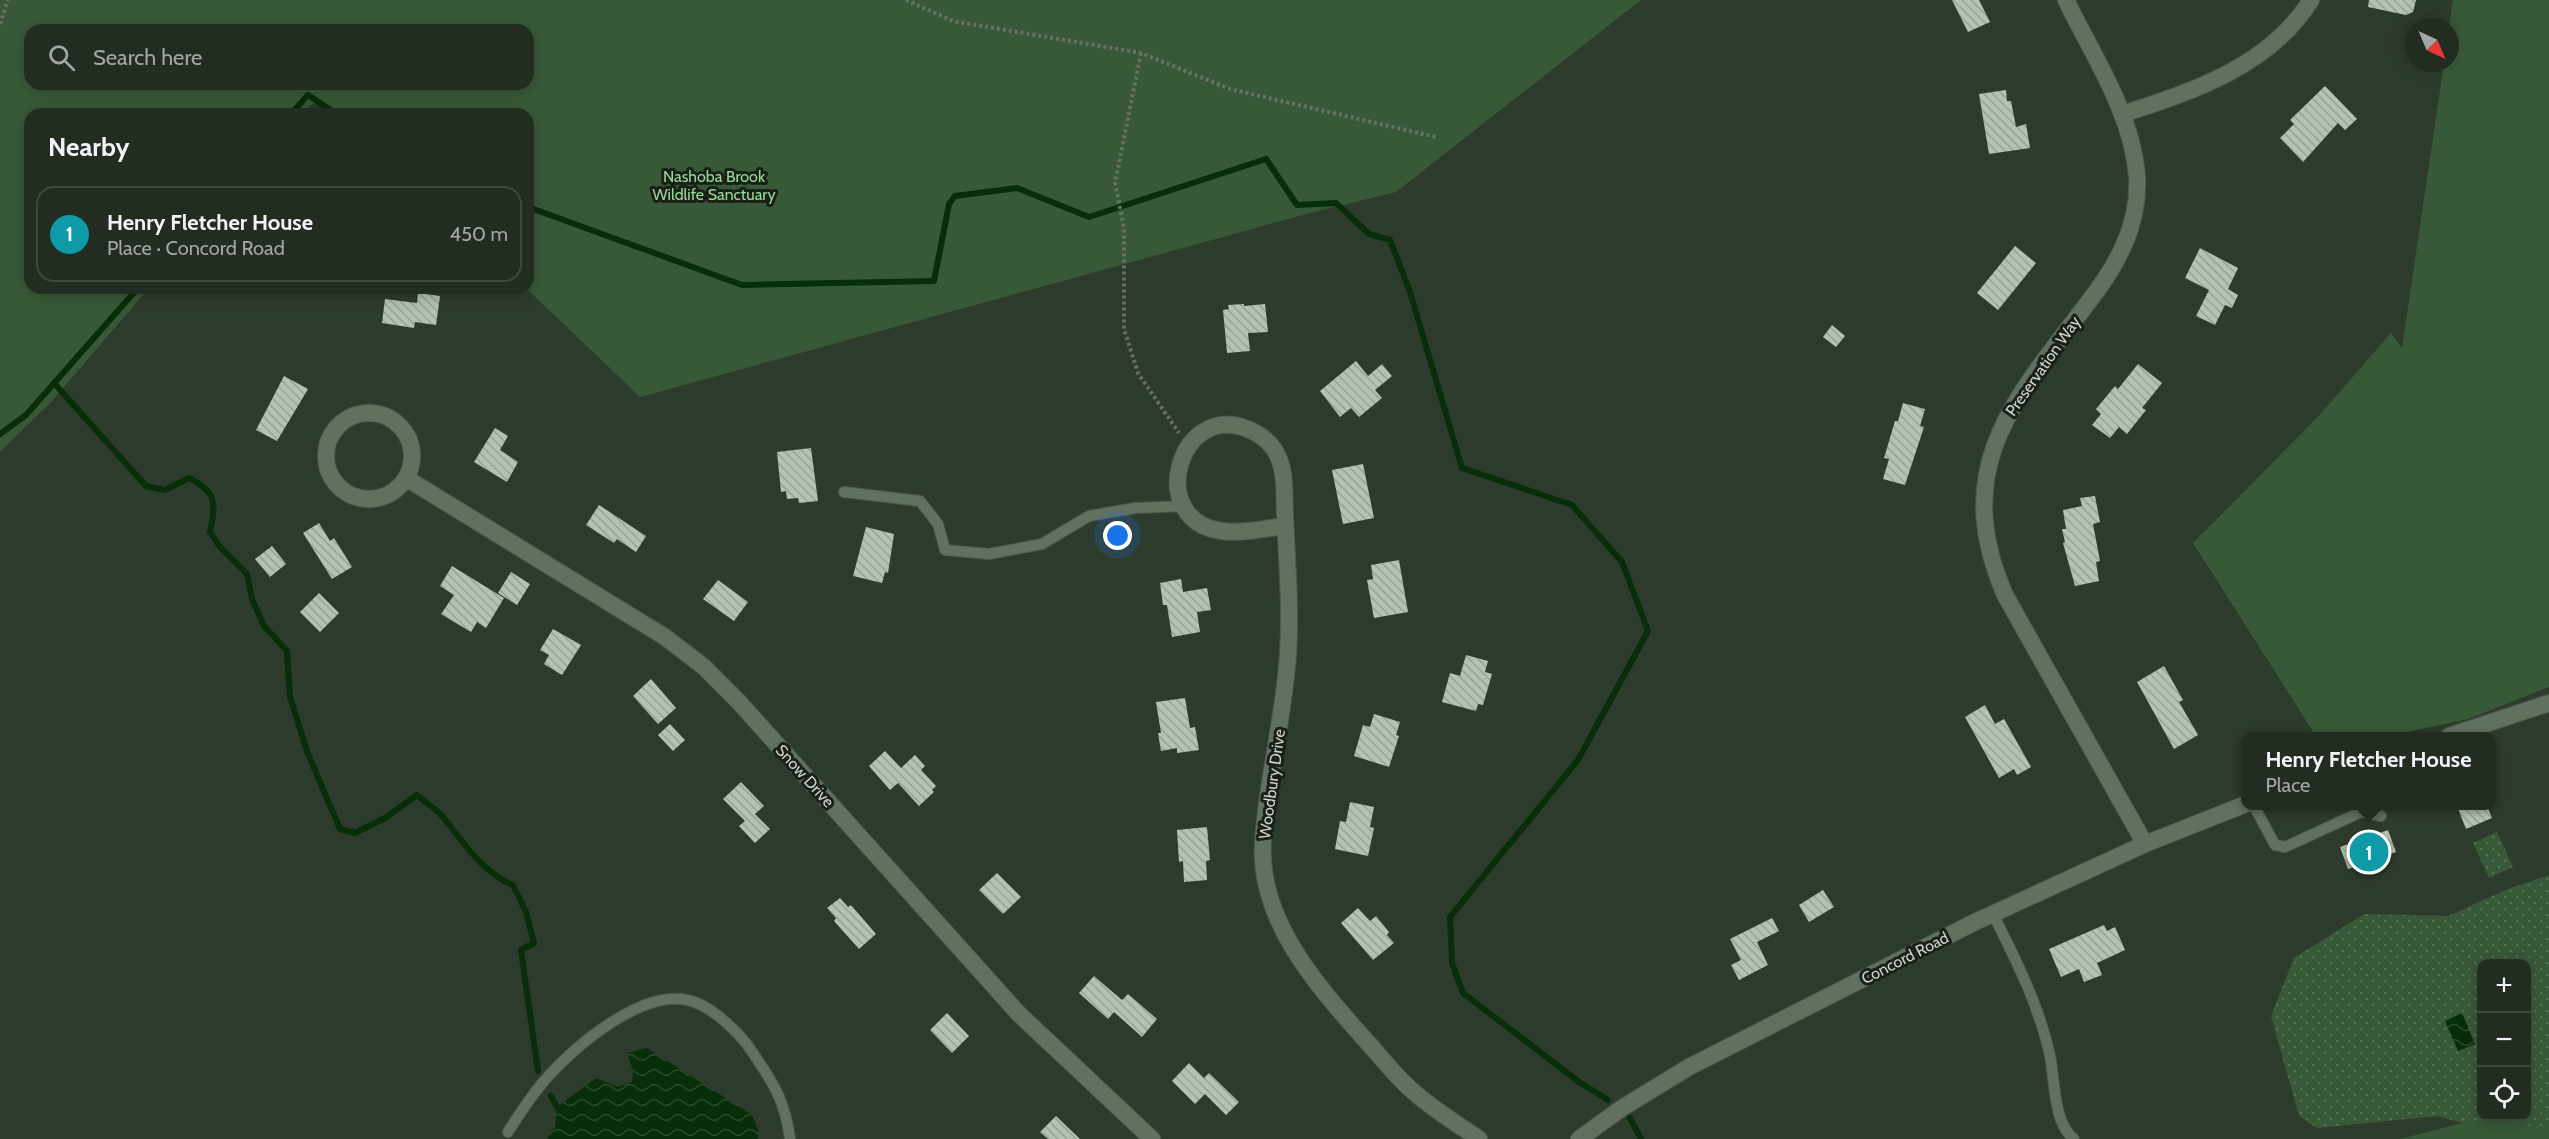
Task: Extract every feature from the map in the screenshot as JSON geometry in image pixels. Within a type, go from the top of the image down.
[{"type":"street","name":"Preservation Way","points":[[2066,0],[2122,114],[2134,157],[2137,178],[2136,200],[2126,241],[2108,276],[2033,374],[2002,423],[1992,450],[1986,481],[1984,513],[1987,543],[1994,570],[2005,595],[2145,844]]},
{"type":"street","points":[[2122,114],[2172,98],[2235,70],[2261,53],[2285,32],[2311,0]]},
{"type":"street","points":[[362,414],[375,414],[389,418],[400,426],[408,437],[412,451],[411,465],[406,478],[398,489],[385,496],[371,499],[357,498],[344,491],[334,481],[328,468],[326,454],[337,428],[348,419],[362,414]]},
{"type":"street","name":"Woodbury Drive","points":[[1188,446],[1199,435],[1213,428],[1229,425],[1244,428],[1259,434],[1271,444],[1279,458],[1283,474],[1290,610],[1288,654],[1263,844],[1265,883],[1274,913],[1302,963],[1335,1006],[1404,1083],[1479,1139]]},
{"type":"street","points":[[1188,446],[1180,460],[1177,475],[1178,490],[1184,506],[1194,518],[1206,526],[1222,531],[1286,526]]},
{"type":"street","name":"Snow Drive","points":[[406,478],[665,637],[704,667],[738,701],[1019,1014],[1152,1139]]},
{"type":"street","points":[[2462,732],[2549,704]]},
{"type":"street","name":"Concord Road","points":[[1579,1139],[1622,1108],[1689,1067],[1993,914],[2145,844],[2241,806]]},
{"type":"lane","points":[[844,492],[920,501],[938,524],[945,550],[989,555],[1042,544],[1089,516],[1135,508],[1184,506]]},
{"type":"lane","points":[[2256,810],[2275,845],[2285,847],[2361,812],[2381,816]]},
{"type":"lane","points":[[1993,914],[2036,1003],[2050,1057],[2057,1107],[2069,1135],[2074,1139]]},
{"type":"lane","points":[[508,1132],[547,1077],[603,1027],[629,1011],[656,1000],[687,999],[710,1011],[741,1035],[778,1090],[788,1119],[790,1139]]},
{"type":"path","points":[[0,24],[8,0]]},
{"type":"path","points":[[906,0],[953,21],[1141,53],[1230,89],[1436,138]]},
{"type":"path","points":[[1141,53],[1115,183],[1124,228],[1124,329],[1138,373],[1188,446]]},
{"type":"green space","name":"Nashoba Brook Wildlife Sanctuary","points":[[0,0],[1641,0],[1396,192],[1314,212],[640,397],[532,294],[534,108],[324,108],[315,102],[308,108],[24,108],[24,294],[144,294],[51,402],[0,452]]},
{"type":"green space","points":[[2453,0],[2549,0],[2549,687],[2468,719],[2407,732],[2313,732],[2193,543],[2316,419],[2391,333],[2402,348],[2443,72],[2459,72],[2459,18],[2450,18]]},
{"type":"green space","points":[[2497,832],[2513,867],[2489,878],[2473,843]]},
{"type":"green space","points":[[2549,875],[2549,1139],[2504,1134],[2437,1116],[2317,1128],[2299,1116],[2271,1016],[2294,958],[2364,914],[2448,916],[2508,889]]},
{"type":"green space","points":[[2470,1121],[2549,1127],[2549,1139],[2400,1139]]},
{"type":"water","points":[[2462,1013],[2475,1044],[2458,1051],[2445,1021]]},
{"type":"water","points":[[647,1048],[752,1115],[758,1130],[758,1139],[547,1139],[555,1127],[557,1107],[596,1078],[618,1087],[632,1082],[633,1070],[627,1053]]},
{"type":"building","points":[[1952,0],[1979,0],[1990,22],[1968,32]]},
{"type":"building","points":[[2369,0],[2416,0],[2413,12],[2406,15],[2368,7]]},
{"type":"building","points":[[2325,86],[2357,119],[2345,130],[2338,123],[2303,162],[2280,138],[2294,124],[2290,120]]},
{"type":"building","points":[[2006,90],[2007,101],[2011,101],[2016,127],[2026,124],[2030,148],[1989,154],[1979,94]]},
{"type":"building","points":[[2015,246],[2036,263],[1998,310],[1977,293]]},
{"type":"building","points":[[2200,248],[2238,268],[2228,289],[2238,295],[2232,308],[2225,305],[2215,325],[2196,316],[2209,290],[2185,278]]},
{"type":"building","points":[[418,294],[440,296],[436,325],[415,322],[414,328],[382,323],[385,299],[417,303]]},
{"type":"building","points":[[1244,304],[1244,306],[1265,304],[1268,332],[1248,333],[1250,351],[1227,353],[1223,310],[1229,309],[1228,305]]},
{"type":"building","points":[[1832,325],[1845,336],[1836,347],[1823,337]]},
{"type":"building","points":[[1356,361],[1368,376],[1382,364],[1392,376],[1375,390],[1382,398],[1359,417],[1351,408],[1340,417],[1320,391]]},
{"type":"building","points":[[2138,364],[2162,383],[2142,408],[2146,410],[2127,434],[2119,427],[2110,438],[2092,425],[2101,414],[2096,409],[2115,386],[2118,389]]},
{"type":"building","points":[[284,376],[308,389],[277,441],[256,430]]},
{"type":"building","points":[[1903,403],[1925,409],[1920,426],[1924,427],[1905,485],[1883,479],[1889,459],[1884,458]]},
{"type":"building","points":[[495,428],[508,436],[500,450],[518,462],[507,482],[474,462]]},
{"type":"building","points":[[811,448],[818,501],[799,503],[798,498],[787,499],[786,491],[781,492],[777,452]]},
{"type":"building","points":[[1363,464],[1374,518],[1343,524],[1332,470]]},
{"type":"building","points":[[2095,496],[2100,522],[2093,524],[2100,561],[2096,562],[2099,581],[2075,586],[2063,543],[2065,542],[2062,529],[2066,529],[2063,510],[2082,506],[2080,498]]},
{"type":"building","points":[[599,505],[646,536],[636,552],[617,539],[614,543],[586,525]]},
{"type":"building","points":[[319,523],[330,541],[334,538],[352,567],[332,579],[303,533]]},
{"type":"building","points":[[866,527],[894,534],[888,573],[885,572],[882,583],[853,576]]},
{"type":"building","points":[[272,546],[286,564],[270,577],[255,559]]},
{"type":"building","points":[[1399,560],[1408,612],[1374,618],[1367,580],[1373,579],[1371,565]]},
{"type":"building","points":[[452,566],[504,598],[486,628],[477,622],[471,632],[441,614],[454,595],[440,586]]},
{"type":"building","points":[[511,572],[530,584],[517,605],[498,593]]},
{"type":"building","points":[[1181,579],[1183,592],[1207,588],[1211,610],[1197,612],[1200,632],[1172,637],[1167,605],[1163,605],[1160,583]]},
{"type":"building","points":[[718,580],[748,602],[734,621],[703,599]]},
{"type":"building","points":[[319,593],[339,613],[320,632],[300,612]]},
{"type":"building","points":[[553,629],[581,645],[562,675],[544,664],[549,655],[540,650]]},
{"type":"building","points":[[1466,655],[1488,661],[1485,672],[1492,674],[1483,705],[1478,704],[1476,711],[1442,702],[1450,673],[1460,676]]},
{"type":"building","points":[[2164,666],[2183,700],[2179,702],[2198,735],[2174,749],[2137,682]]},
{"type":"building","points":[[651,679],[676,708],[658,724],[633,696]]},
{"type":"building","points":[[1185,698],[1190,728],[1195,727],[1199,750],[1177,753],[1177,748],[1161,751],[1158,733],[1161,733],[1156,702]]},
{"type":"building","points":[[1985,705],[1995,724],[2004,719],[2031,767],[2017,775],[2014,769],[1999,778],[1965,717]]},
{"type":"building","points":[[1374,714],[1400,722],[1396,735],[1399,736],[1389,767],[1354,756],[1363,725],[1370,727]]},
{"type":"building","points":[[670,724],[685,740],[673,751],[658,735]]},
{"type":"building","points":[[885,751],[901,768],[915,755],[925,766],[921,770],[936,786],[932,790],[934,792],[919,806],[898,783],[890,790],[869,766]]},
{"type":"building","points":[[741,782],[764,806],[755,814],[770,829],[755,843],[739,826],[745,821],[723,799]]},
{"type":"building","points":[[1350,802],[1374,807],[1370,827],[1374,828],[1368,856],[1335,849],[1340,821],[1346,822]]},
{"type":"building","points":[[2459,810],[2489,810],[2492,818],[2466,829]]},
{"type":"building","points":[[1207,827],[1210,860],[1206,861],[1207,880],[1184,882],[1183,861],[1179,862],[1177,830]]},
{"type":"building","points":[[2388,830],[2396,852],[2348,869],[2340,847]]},
{"type":"building","points":[[997,873],[1021,897],[1003,914],[979,890]]},
{"type":"building","points":[[1823,890],[1834,907],[1809,922],[1799,905]]},
{"type":"building","points":[[840,898],[848,907],[851,905],[876,934],[859,949],[834,921],[836,918],[827,908]]},
{"type":"building","points":[[1358,908],[1370,921],[1376,916],[1389,932],[1387,935],[1394,943],[1373,960],[1341,923]]},
{"type":"building","points":[[1772,918],[1779,931],[1757,942],[1768,965],[1739,980],[1731,965],[1741,960],[1730,939]]},
{"type":"building","points":[[2104,925],[2107,931],[2115,927],[2125,950],[2097,963],[2102,975],[2084,982],[2079,969],[2061,977],[2049,949]]},
{"type":"building","points":[[1094,976],[1122,1000],[1128,994],[1157,1019],[1142,1037],[1114,1012],[1108,1019],[1079,993]]},
{"type":"building","points":[[947,1013],[969,1036],[952,1053],[930,1030]]},
{"type":"building","points":[[1189,1063],[1204,1078],[1209,1073],[1239,1102],[1226,1115],[1205,1094],[1195,1104],[1172,1081]]},
{"type":"building","points":[[1056,1116],[1080,1139],[1048,1139],[1040,1132]]},
{"type":"waterway","points":[[296,108],[308,95],[328,108]]},
{"type":"waterway","points":[[534,209],[742,285],[934,281],[949,204],[955,196],[1017,188],[1089,217],[1266,159],[1297,205],[1336,203],[1369,234],[1390,240],[1410,292],[1462,468],[1572,505],[1622,562],[1648,631],[1578,760],[1450,917],[1452,963],[1463,993],[1579,1082],[1608,1100]]},
{"type":"waterway","points":[[0,434],[26,415],[133,294]]},
{"type":"waterway","points":[[54,383],[146,486],[165,490],[189,478],[210,494],[213,506],[210,532],[220,547],[247,574],[252,599],[264,626],[287,651],[290,697],[308,754],[340,829],[355,833],[385,818],[417,795],[442,816],[482,864],[513,885],[526,912],[534,943],[521,950],[538,1071]]},
{"type":"waterway","points":[[551,1096],[557,1107]]},
{"type":"waterway","points":[[1630,1118],[1641,1139]]},
{"type":"place","name":"Henry Fletcher House","points":[[2369,852]]}]
